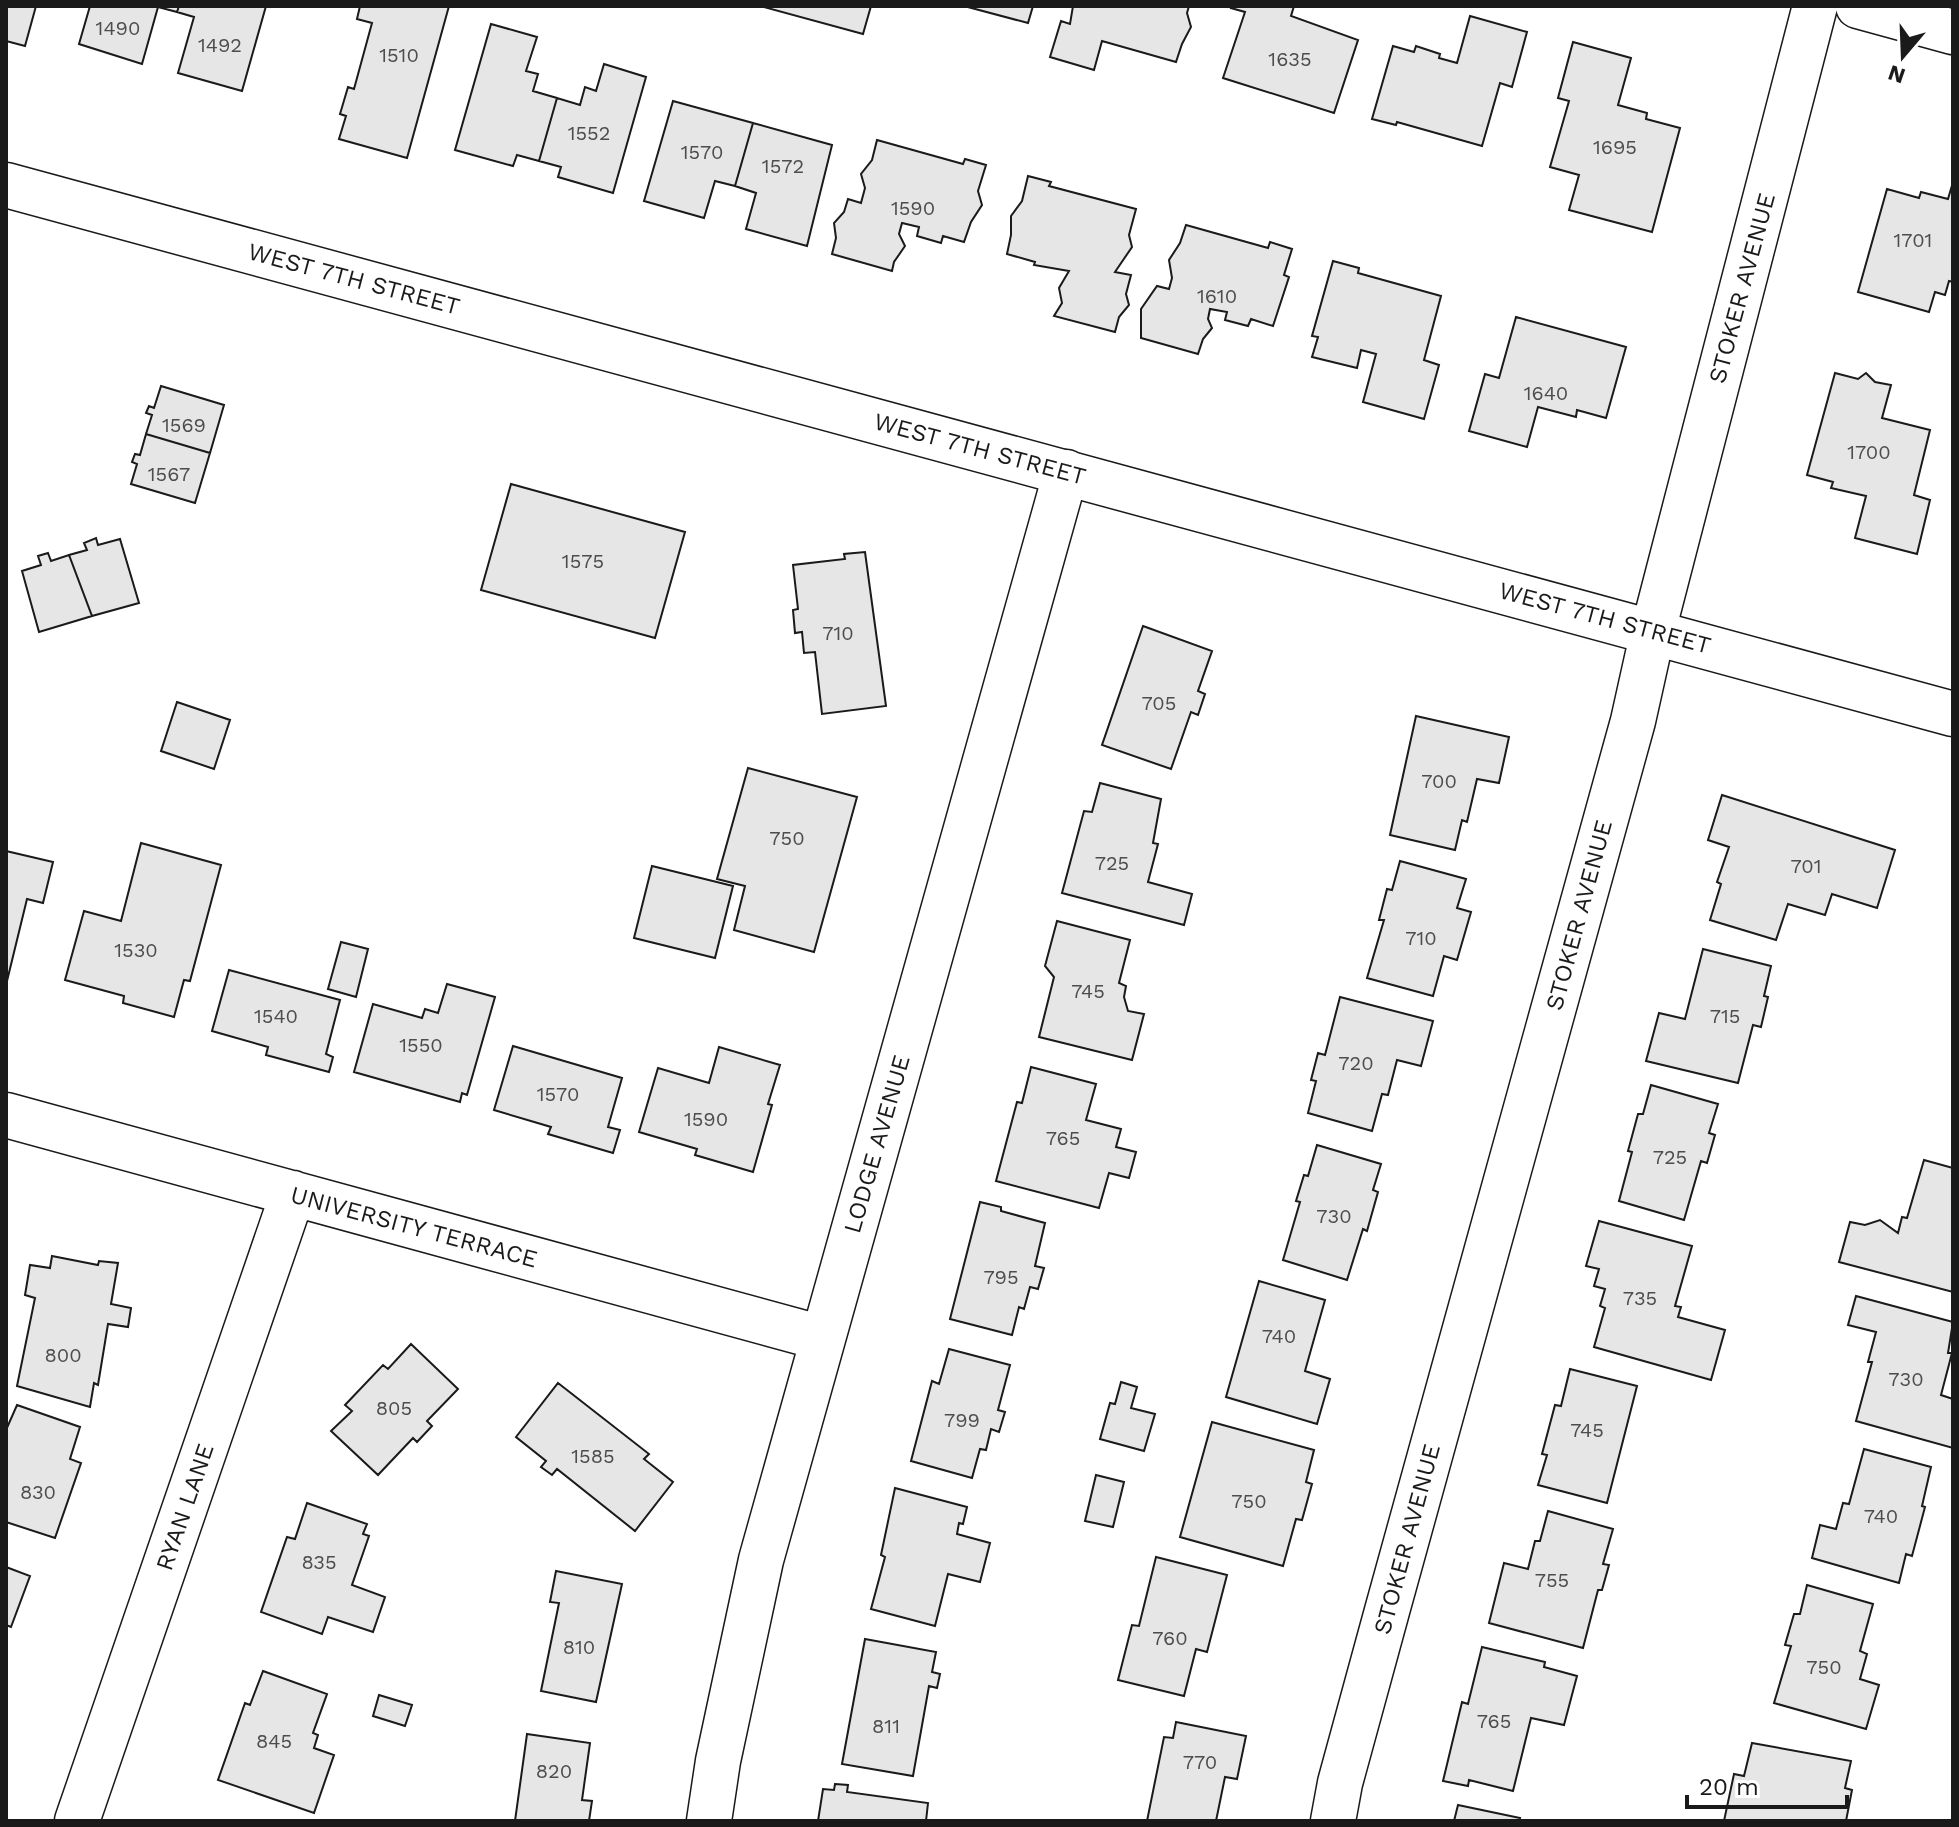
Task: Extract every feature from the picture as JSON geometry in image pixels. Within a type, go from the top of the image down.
[{"type":"street","name":"STOKER AVENUE","points":[[1333,1821],[1367,1683],[1633,721],[1653,631],[1815,6]]},
{"type":"street","points":[[1858,6],[1953,32]]},
{"type":"street","name":"WEST 7TH STREET","points":[[6,185],[1953,714]]},
{"type":"street","name":"LODGE AVENUE","points":[[709,1821],[739,1655],[761,1560],[1066,472]]},
{"type":"street","name":"UNIVERSITY TERRACE","points":[[6,1115],[822,1338]]},
{"type":"street","name":"RYAN LANE","points":[[77,1821],[293,1193]]},
{"type":"building","points":[[6,6],[36,6],[25,46],[6,41]]},
{"type":"building","points":[[90,6],[179,6],[177,12],[158,7],[142,64],[79,44]]},
{"type":"building","points":[[179,6],[266,6],[242,91],[178,73],[194,17],[177,12]]},
{"type":"building","points":[[360,6],[449,6],[407,158],[339,139],[346,116],[340,114],[348,87],[354,89],[372,23],[357,19]]},
{"type":"building","points":[[760,6],[871,6],[863,34]]},
{"type":"building","points":[[964,6],[1033,6],[1028,23]]},
{"type":"building","points":[[1073,6],[1189,6],[1187,13],[1191,27],[1176,62],[1102,41],[1094,70],[1050,57],[1061,21],[1070,24]]},
{"type":"building","points":[[1232,6],[1294,6],[1291,16],[1358,40],[1334,113],[1223,78],[1245,12]]},
{"type":"building","points":[[1470,16],[1527,32],[1512,87],[1500,83],[1482,146],[1397,122],[1396,125],[1372,119],[1393,46],[1414,52],[1416,46],[1457,63]]},
{"type":"building","points":[[491,24],[537,37],[526,71],[538,74],[533,91],[557,98],[539,161],[517,155],[513,166],[455,150]]},
{"type":"building","points":[[1573,42],[1631,58],[1618,105],[1647,113],[1646,119],[1680,128],[1652,232],[1569,210],[1579,175],[1550,167],[1569,101],[1558,98]]},
{"type":"building","points":[[604,64],[646,77],[613,193],[558,177],[561,167],[539,161],[557,98],[580,105],[585,87],[596,91]]},
{"type":"building","points":[[673,101],[753,123],[735,186],[715,181],[704,218],[644,201]]},
{"type":"building","points":[[753,123],[832,145],[807,246],[746,229],[756,193],[735,186]]},
{"type":"building","points":[[877,140],[963,164],[965,159],[986,165],[978,191],[982,205],[971,222],[964,242],[943,236],[941,243],[917,236],[919,227],[902,223],[899,234],[905,246],[892,271],[832,254],[836,238],[834,223],[844,212],[848,199],[861,203],[865,188],[861,174],[872,160]]},
{"type":"building","points":[[1028,176],[1051,182],[1049,186],[1136,209],[1129,235],[1132,247],[1115,272],[1131,275],[1126,294],[1129,305],[1119,317],[1115,332],[1054,316],[1062,303],[1059,288],[1069,271],[1034,265],[1035,262],[1007,254],[1011,216],[1022,201]]},
{"type":"building","points":[[1953,182],[1953,282],[1949,281],[1945,295],[1935,292],[1929,312],[1858,292],[1887,189],[1919,198],[1921,192],[1948,199]]},
{"type":"building","points":[[1186,225],[1268,248],[1270,242],[1292,249],[1284,275],[1289,277],[1273,326],[1251,319],[1248,326],[1225,320],[1227,312],[1210,309],[1208,319],[1212,328],[1203,339],[1198,354],[1141,338],[1141,309],[1157,286],[1169,289],[1172,278],[1169,260],[1180,243]]},
{"type":"building","points":[[1333,261],[1359,268],[1358,273],[1441,296],[1424,360],[1439,365],[1424,419],[1363,402],[1376,354],[1361,350],[1357,368],[1312,357],[1318,337],[1312,336]]},
{"type":"building","points":[[1516,317],[1626,347],[1606,418],[1577,410],[1576,417],[1538,407],[1527,447],[1469,431],[1485,374],[1499,378]]},
{"type":"building","points":[[1835,373],[1858,379],[1866,373],[1875,382],[1891,385],[1882,418],[1930,430],[1914,495],[1930,500],[1917,554],[1855,538],[1866,496],[1831,488],[1833,482],[1807,475]]},
{"type":"building","points":[[161,386],[224,405],[210,453],[146,434],[152,415],[146,413],[149,406],[154,408]]},
{"type":"building","points":[[146,434],[210,453],[195,503],[131,484],[137,464],[132,462],[135,454],[140,455]]},
{"type":"building","points":[[511,484],[685,532],[655,638],[481,590]]},
{"type":"building","points":[[96,538],[98,545],[120,539],[139,603],[92,616],[69,555],[87,550],[84,543]]},
{"type":"building","points":[[865,552],[886,706],[822,714],[815,652],[804,653],[802,632],[795,633],[793,610],[798,609],[793,565],[845,559],[844,554]]},
{"type":"building","points":[[48,553],[51,561],[69,555],[92,616],[39,632],[22,571],[41,565],[38,556]]},
{"type":"building","points":[[1143,626],[1212,651],[1198,691],[1205,694],[1198,715],[1191,712],[1171,769],[1102,745]]},
{"type":"building","points":[[177,702],[230,720],[214,769],[161,751]]},
{"type":"building","points":[[1416,716],[1509,737],[1499,783],[1477,779],[1467,822],[1462,820],[1455,850],[1390,835]]},
{"type":"building","points":[[748,768],[857,797],[814,952],[734,930],[745,886],[717,879]]},
{"type":"building","points":[[1100,783],[1161,799],[1153,843],[1158,844],[1148,882],[1192,894],[1184,925],[1062,893],[1084,811],[1092,812]]},
{"type":"building","points":[[1722,795],[1895,850],[1877,908],[1832,894],[1825,915],[1788,904],[1776,940],[1710,920],[1721,884],[1717,882],[1729,847],[1708,840]]},
{"type":"building","points":[[141,843],[221,865],[190,981],[184,980],[174,1017],[123,1003],[124,996],[65,980],[84,911],[121,921]]},
{"type":"building","points":[[6,851],[53,862],[43,903],[27,899],[7,981]]},
{"type":"building","points":[[1400,861],[1466,879],[1457,908],[1471,912],[1457,960],[1444,956],[1433,996],[1367,978],[1384,920],[1379,920],[1387,889],[1392,890]]},
{"type":"building","points":[[652,866],[733,886],[715,958],[634,938]]},
{"type":"building","points":[[1057,921],[1130,940],[1119,983],[1126,986],[1124,997],[1128,1011],[1144,1014],[1132,1060],[1039,1037],[1054,977],[1045,966]]},
{"type":"building","points":[[341,942],[368,949],[356,997],[328,989]]},
{"type":"building","points":[[1703,949],[1771,966],[1761,1027],[1753,1025],[1738,1083],[1646,1061],[1659,1013],[1685,1019]]},
{"type":"building","points":[[229,970],[340,1000],[326,1054],[333,1057],[329,1072],[266,1055],[268,1047],[212,1031]]},
{"type":"building","points":[[447,984],[495,997],[467,1095],[462,1093],[460,1102],[354,1072],[373,1004],[422,1018],[425,1009],[438,1013]]},
{"type":"building","points":[[1340,997],[1433,1021],[1421,1066],[1397,1060],[1388,1095],[1382,1094],[1372,1131],[1308,1113],[1316,1081],[1311,1080],[1318,1053],[1325,1055]]},
{"type":"building","points":[[513,1046],[622,1078],[608,1127],[620,1130],[613,1153],[548,1134],[551,1127],[494,1110]]},
{"type":"building","points":[[719,1047],[780,1065],[753,1172],[695,1155],[697,1149],[639,1132],[658,1068],[709,1083]]},
{"type":"building","points":[[1031,1067],[1096,1084],[1086,1120],[1121,1129],[1116,1147],[1136,1152],[1129,1178],[1109,1173],[1099,1208],[996,1181],[1017,1102],[1022,1103]]},
{"type":"building","points":[[1651,1085],[1718,1104],[1709,1133],[1715,1135],[1707,1163],[1701,1161],[1684,1220],[1619,1201],[1638,1114],[1643,1114]]},
{"type":"building","points":[[1317,1145],[1381,1164],[1373,1190],[1378,1192],[1367,1231],[1363,1229],[1347,1280],[1283,1260],[1300,1202],[1296,1201],[1304,1175],[1308,1176]]},
{"type":"building","points":[[1924,1160],[1953,1168],[1953,1292],[1839,1262],[1850,1222],[1865,1225],[1880,1220],[1898,1233],[1902,1217],[1907,1218]]},
{"type":"building","points":[[980,1202],[1045,1223],[1035,1266],[1044,1268],[1038,1289],[1030,1287],[1024,1309],[1019,1307],[1012,1335],[950,1319]]},
{"type":"building","points":[[1599,1221],[1692,1246],[1675,1306],[1681,1307],[1678,1317],[1725,1330],[1711,1380],[1594,1347],[1605,1308],[1600,1306],[1605,1289],[1594,1286],[1599,1269],[1586,1266]]},
{"type":"building","points":[[52,1256],[98,1265],[99,1261],[118,1263],[111,1304],[131,1308],[128,1327],[108,1324],[98,1385],[94,1383],[90,1407],[17,1386],[35,1298],[25,1295],[30,1265],[50,1268]]},
{"type":"building","points":[[1259,1281],[1325,1300],[1305,1371],[1330,1379],[1317,1424],[1226,1397]]},
{"type":"building","points":[[1856,1296],[1953,1322],[1948,1353],[1952,1353],[1941,1395],[1953,1399],[1953,1448],[1856,1421],[1872,1362],[1868,1362],[1876,1332],[1848,1325]]},
{"type":"building","points":[[411,1344],[458,1389],[427,1421],[432,1426],[417,1442],[413,1438],[378,1475],[331,1431],[352,1411],[345,1405],[383,1365],[388,1369]]},
{"type":"building","points":[[949,1349],[1010,1365],[998,1410],[1005,1412],[999,1432],[991,1429],[986,1450],[980,1449],[972,1478],[911,1461],[932,1381],[939,1384]]},
{"type":"building","points":[[1570,1369],[1637,1386],[1607,1503],[1538,1485],[1547,1455],[1542,1454],[1555,1405],[1561,1406]]},
{"type":"building","points":[[1121,1382],[1137,1387],[1131,1408],[1155,1414],[1144,1451],[1100,1439],[1110,1403],[1115,1404]]},
{"type":"building","points":[[558,1383],[649,1454],[644,1459],[673,1482],[635,1531],[557,1469],[552,1475],[541,1467],[546,1461],[516,1437]]},
{"type":"building","points":[[17,1405],[80,1427],[70,1459],[81,1463],[55,1538],[6,1522],[6,1430]]},
{"type":"building","points":[[1212,1422],[1314,1450],[1306,1482],[1312,1484],[1302,1520],[1296,1519],[1283,1566],[1180,1537]]},
{"type":"building","points":[[1864,1449],[1931,1467],[1922,1506],[1925,1507],[1912,1556],[1906,1554],[1899,1583],[1812,1558],[1820,1525],[1836,1529],[1843,1503],[1849,1504]]},
{"type":"building","points":[[1096,1475],[1124,1482],[1113,1527],[1085,1521]]},
{"type":"building","points":[[895,1488],[967,1507],[957,1534],[990,1543],[980,1582],[948,1574],[935,1626],[871,1609],[885,1557],[881,1555]]},
{"type":"building","points":[[307,1503],[367,1524],[363,1534],[369,1536],[352,1585],[385,1597],[373,1632],[328,1617],[322,1634],[261,1612],[287,1537],[295,1539]]},
{"type":"building","points":[[1548,1511],[1613,1529],[1603,1564],[1609,1565],[1602,1590],[1598,1590],[1583,1648],[1489,1623],[1504,1563],[1528,1569],[1535,1541],[1540,1541]]},
{"type":"building","points":[[1156,1557],[1227,1575],[1207,1652],[1196,1649],[1184,1696],[1118,1680],[1132,1625],[1139,1626]]},
{"type":"building","points":[[6,1567],[30,1576],[11,1627],[6,1625]]},
{"type":"building","points":[[556,1571],[622,1584],[596,1702],[541,1691],[559,1603],[550,1602]]},
{"type":"building","points":[[1807,1585],[1873,1604],[1860,1651],[1867,1654],[1860,1679],[1879,1685],[1866,1729],[1774,1703],[1791,1646],[1785,1645],[1794,1614],[1800,1614]]},
{"type":"building","points":[[865,1639],[936,1652],[932,1672],[940,1674],[937,1688],[929,1686],[913,1776],[842,1764]]},
{"type":"building","points":[[1482,1647],[1545,1662],[1544,1667],[1577,1676],[1564,1725],[1531,1718],[1513,1791],[1469,1780],[1468,1786],[1443,1781],[1462,1702],[1468,1704]]},
{"type":"building","points":[[263,1671],[327,1694],[313,1733],[318,1735],[314,1748],[334,1755],[314,1813],[218,1780],[245,1703],[250,1705]]},
{"type":"building","points":[[379,1695],[412,1705],[405,1726],[373,1716]]},
{"type":"building","points":[[1176,1722],[1246,1736],[1237,1779],[1225,1777],[1216,1821],[1147,1821],[1164,1737],[1173,1738]]},
{"type":"building","points":[[527,1734],[590,1743],[582,1800],[592,1801],[589,1821],[515,1821]]},
{"type":"building","points":[[1752,1743],[1851,1761],[1845,1788],[1852,1790],[1846,1821],[1724,1821],[1734,1774],[1744,1776]]},
{"type":"building","points":[[835,1784],[848,1785],[847,1792],[928,1803],[926,1821],[818,1821],[823,1789],[834,1790]]},
{"type":"building","points":[[1458,1805],[1520,1818],[1519,1821],[1454,1821]]}]
